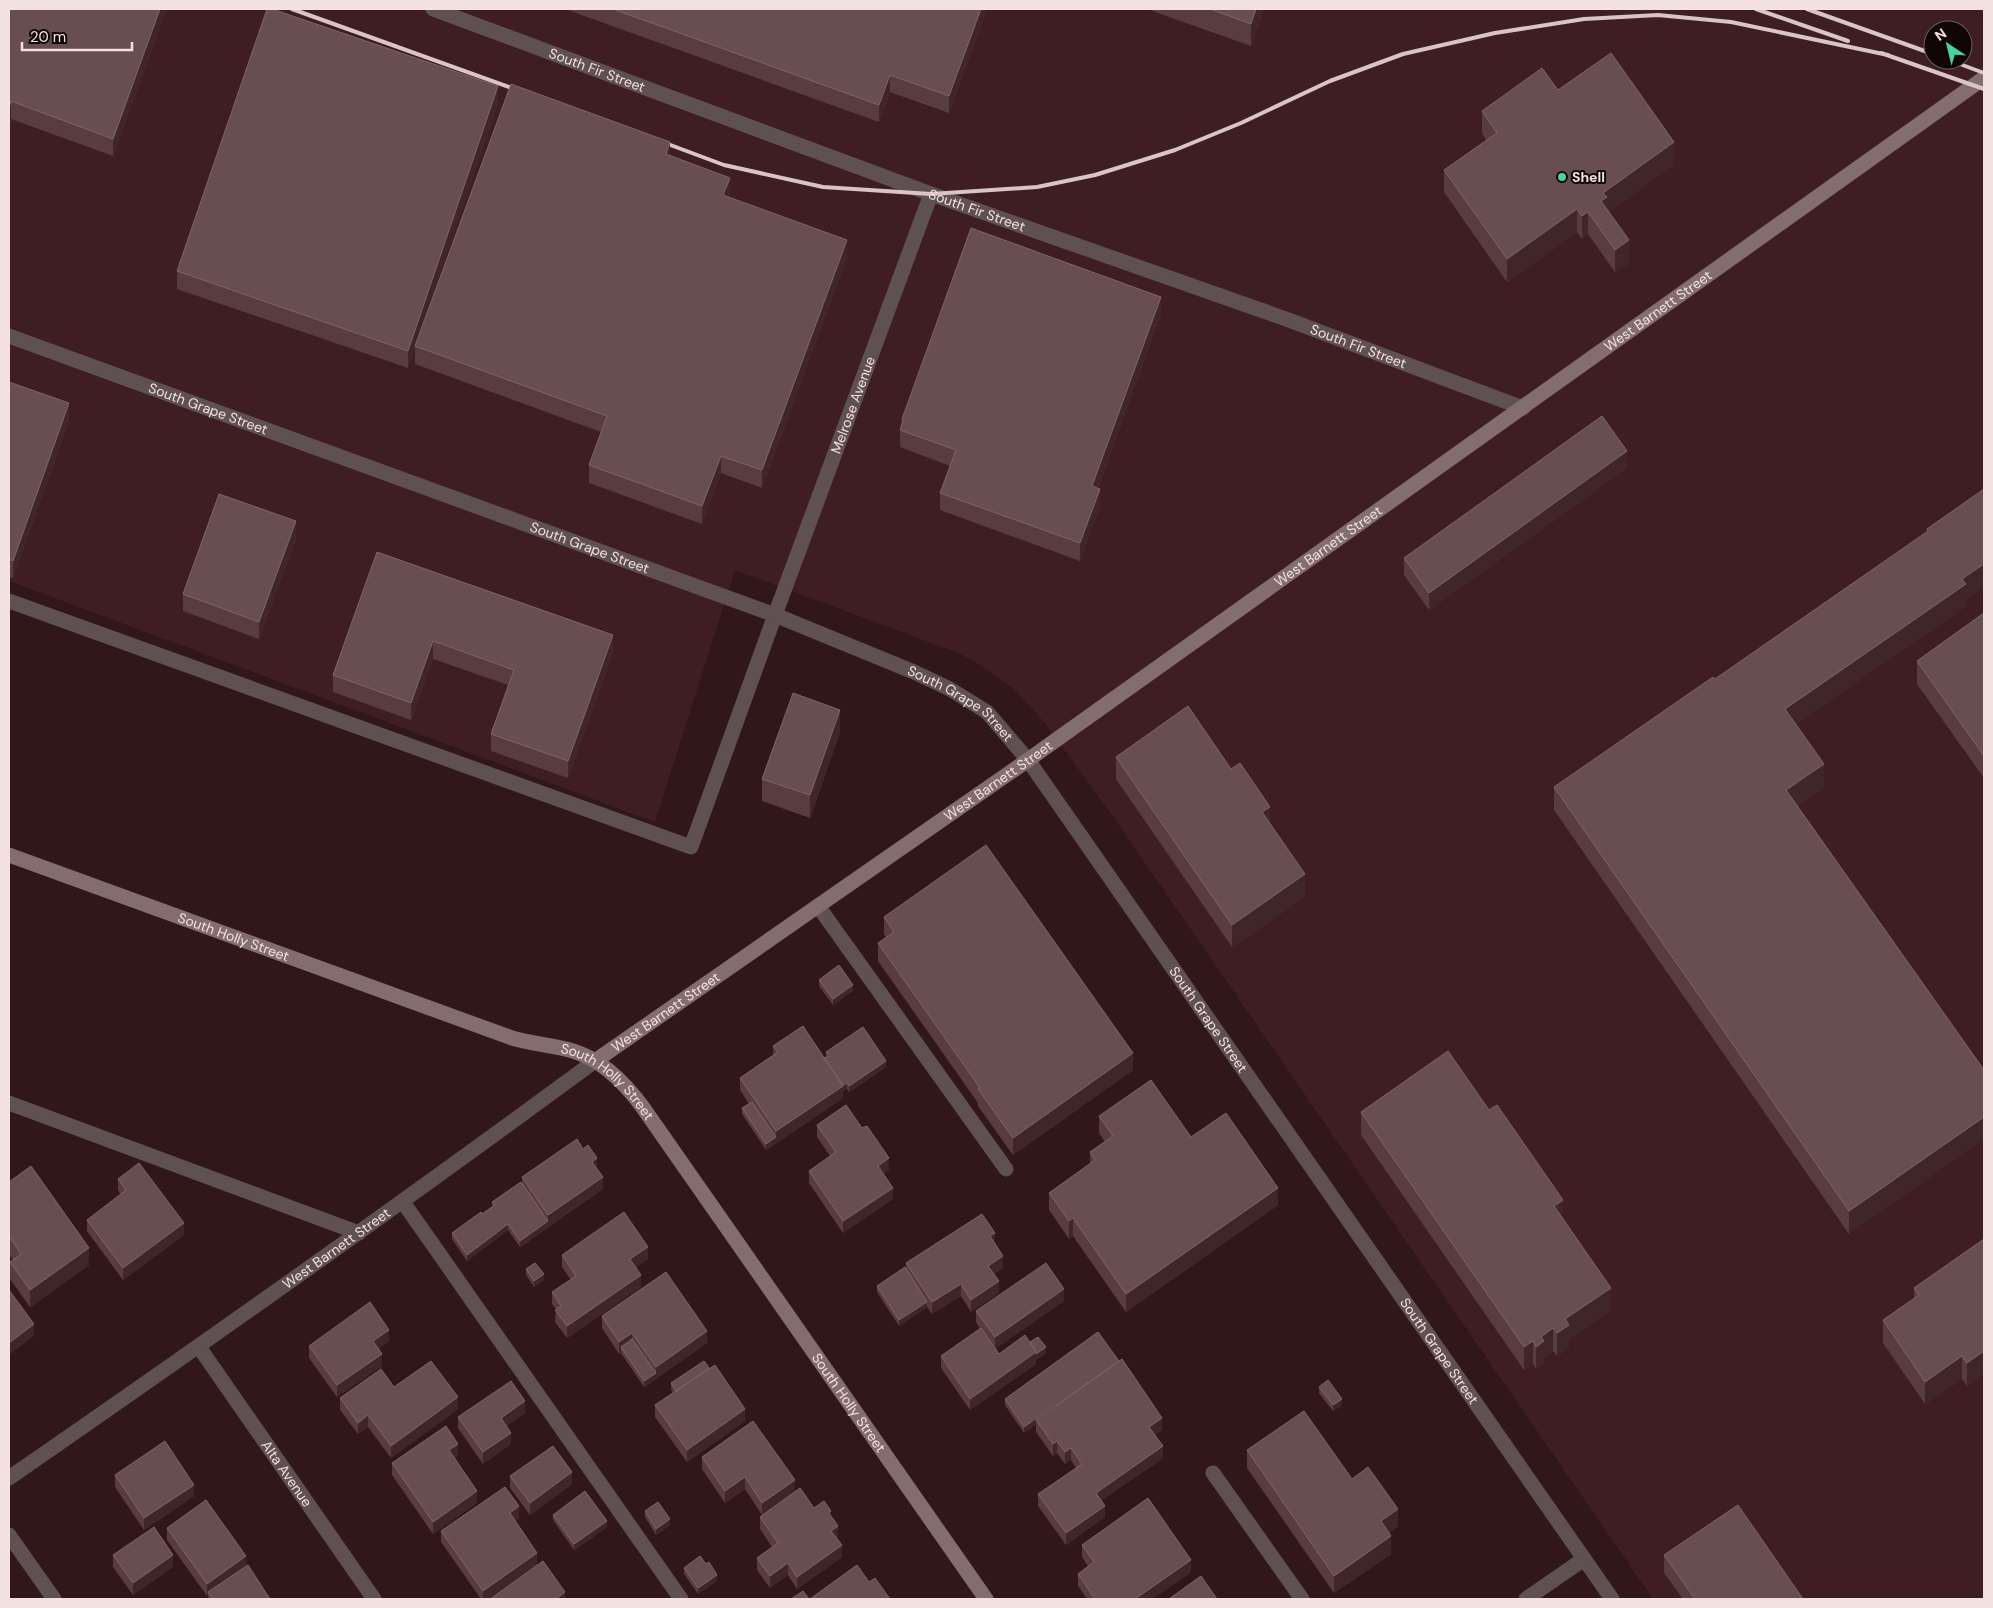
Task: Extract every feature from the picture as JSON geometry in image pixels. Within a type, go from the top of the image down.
[{"type":"street","name":"South Fir Street","points":[[433,9],[931,194],[1286,319],[1523,408]]},
{"type":"street","name":"West Barnett Street","points":[[9,1478],[360,1233],[595,1061],[1028,760],[1984,78]]},
{"type":"street","name":"Melrose Avenue","points":[[9,601],[691,847],[931,194]]},
{"type":"street","name":"South Grape Street","points":[[9,336],[775,616],[950,689],[988,712],[1028,760],[1612,1599]]},
{"type":"street","name":"South Holly Street","points":[[9,855],[512,1038],[574,1052],[595,1061],[620,1080],[632,1092],[644,1109],[986,1599]]},
{"type":"street","points":[[818,906],[1006,1169]]},
{"type":"street","points":[[9,1103],[360,1233]]},
{"type":"street","points":[[403,1202],[681,1599]]},
{"type":"street","name":"Alta Avenue","points":[[199,1347],[374,1599]]},
{"type":"street","points":[[1213,1473],[1302,1599]]},
{"type":"street","points":[[9,1534],[54,1599]]},
{"type":"street","points":[[1526,1599],[1584,1559]]},
{"type":"shaded area","points":[[9,9],[1984,9],[1982,16],[1984,18],[1984,1599],[1653,1599],[1105,805],[1043,721],[1014,689],[980,665],[958,653],[735,570],[655,822],[9,581]]},
{"type":"building","points":[[9,9],[160,9],[113,139],[11,101],[9,108]]},
{"type":"building","points":[[267,9],[272,9],[498,86],[408,351],[177,271]]},
{"type":"building","points":[[613,9],[981,9],[949,96],[890,75],[879,105]]},
{"type":"building","points":[[1210,9],[1256,9],[1251,24]]},
{"type":"building","points":[[1611,53],[1674,142],[1603,193],[1607,197],[1601,201],[1629,240],[1615,250],[1588,212],[1582,216],[1577,209],[1507,259],[1444,170],[1497,133],[1482,111],[1542,68],[1558,90]]},
{"type":"building","points":[[511,84],[670,142],[666,154],[730,178],[723,195],[847,240],[762,470],[721,456],[702,506],[589,465],[607,416],[415,346]]},
{"type":"building","points":[[971,228],[1161,297],[1092,486],[1100,489],[1080,543],[940,493],[956,450],[900,430],[902,419]]},
{"type":"building","points":[[9,382],[69,403],[13,561],[9,559]]},
{"type":"building","points":[[1602,416],[1627,451],[1429,593],[1404,558]]},
{"type":"building","points":[[1984,489],[1984,564],[1962,579],[1966,584],[1785,709],[1824,764],[1786,790],[1984,1070],[1984,1117],[1849,1211],[1554,787],[1713,677],[1715,679],[1928,531],[1927,529]]},
{"type":"building","points":[[219,494],[296,521],[259,622],[183,594]]},
{"type":"building","points":[[377,552],[613,635],[568,761],[491,734],[514,670],[433,641],[411,703],[333,675]]},
{"type":"building","points":[[1984,613],[1984,756],[1917,661]]},
{"type":"building","points":[[793,693],[840,710],[810,795],[762,779]]},
{"type":"building","points":[[1188,706],[1231,769],[1240,763],[1270,807],[1262,812],[1305,874],[1232,925],[1116,757]]},
{"type":"building","points":[[986,845],[1133,1053],[1013,1138],[878,943],[894,932],[884,917]]},
{"type":"building","points":[[839,965],[853,985],[833,999],[819,980]]},
{"type":"building","points":[[803,1026],[843,1086],[776,1131],[740,1078],[778,1052],[773,1046]]},
{"type":"building","points":[[863,1027],[886,1061],[849,1086],[847,1083],[843,1085],[824,1058],[829,1056],[826,1052]]},
{"type":"building","points":[[1448,1051],[1489,1110],[1497,1105],[1563,1200],[1554,1206],[1611,1288],[1565,1319],[1569,1325],[1557,1333],[1553,1328],[1541,1337],[1544,1341],[1536,1347],[1533,1341],[1524,1347],[1361,1112]]},
{"type":"building","points":[[1151,1080],[1191,1137],[1226,1113],[1278,1188],[1126,1294],[1073,1218],[1069,1221],[1049,1193],[1095,1160],[1090,1152],[1113,1136],[1099,1116]]},
{"type":"building","points":[[752,1102],[776,1137],[766,1144],[742,1108]]},
{"type":"building","points":[[846,1105],[862,1128],[867,1126],[889,1158],[878,1166],[893,1188],[843,1221],[809,1171],[836,1152],[817,1125]]},
{"type":"building","points":[[577,1139],[583,1149],[588,1145],[597,1158],[592,1162],[603,1177],[548,1215],[522,1177]]},
{"type":"building","points":[[139,1163],[184,1223],[123,1268],[87,1220],[126,1190],[118,1179]]},
{"type":"building","points":[[31,1166],[89,1248],[30,1290],[10,1262],[21,1254],[9,1236],[9,1182]]},
{"type":"building","points":[[521,1182],[548,1221],[520,1241],[508,1224],[467,1255],[452,1233],[481,1212],[482,1214],[495,1205],[492,1202]]},
{"type":"building","points":[[624,1212],[648,1247],[630,1259],[641,1275],[567,1326],[555,1310],[561,1306],[552,1292],[576,1276],[562,1255]]},
{"type":"building","points":[[982,1214],[995,1233],[990,1236],[1003,1256],[988,1266],[999,1281],[971,1300],[961,1284],[932,1302],[906,1263]]},
{"type":"building","points":[[1984,1239],[1984,1351],[1967,1363],[1962,1356],[1925,1382],[1883,1320],[1919,1295],[1914,1288]]},
{"type":"building","points":[[535,1263],[544,1274],[534,1281],[526,1269]]},
{"type":"building","points":[[1046,1263],[1064,1289],[995,1337],[976,1311]]},
{"type":"building","points":[[905,1267],[927,1302],[899,1320],[877,1286]]},
{"type":"building","points":[[666,1272],[707,1331],[656,1367],[632,1333],[619,1342],[602,1316]]},
{"type":"building","points":[[9,1290],[34,1324],[9,1343]]},
{"type":"building","points":[[370,1302],[389,1330],[373,1341],[382,1354],[337,1385],[309,1346]]},
{"type":"building","points":[[981,1328],[999,1354],[1025,1335],[1036,1352],[970,1399],[941,1356]]},
{"type":"building","points":[[1098,1332],[1119,1361],[1024,1427],[1005,1399]]},
{"type":"building","points":[[1038,1337],[1046,1347],[1036,1354],[1030,1342]]},
{"type":"building","points":[[632,1339],[656,1373],[644,1381],[621,1347]]},
{"type":"building","points":[[1122,1359],[1162,1418],[1149,1427],[1163,1446],[1096,1493],[1105,1506],[1066,1533],[1038,1494],[1082,1464],[1071,1448],[1065,1452],[1057,1441],[1053,1444],[1036,1420]]},
{"type":"building","points":[[431,1361],[458,1397],[391,1446],[368,1415],[358,1423],[340,1398],[381,1369],[394,1387]]},
{"type":"building","points":[[704,1361],[709,1368],[676,1391],[671,1383]]},
{"type":"building","points":[[715,1365],[745,1409],[687,1450],[655,1405]]},
{"type":"building","points":[[1328,1380],[1342,1399],[1333,1405],[1319,1387]]},
{"type":"building","points":[[511,1381],[525,1401],[501,1418],[511,1433],[483,1452],[458,1417]]},
{"type":"building","points":[[1304,1411],[1352,1479],[1368,1467],[1398,1509],[1381,1521],[1391,1536],[1334,1576],[1247,1450]]},
{"type":"building","points":[[753,1421],[795,1480],[762,1503],[745,1477],[725,1491],[702,1457]]},
{"type":"building","points":[[446,1426],[458,1444],[449,1450],[477,1491],[433,1522],[392,1463]]},
{"type":"building","points":[[165,1441],[194,1485],[144,1518],[115,1475]]},
{"type":"building","points":[[553,1446],[572,1472],[530,1503],[510,1476]]},
{"type":"building","points":[[505,1487],[519,1506],[510,1513],[537,1553],[483,1591],[441,1531]]},
{"type":"building","points":[[800,1488],[814,1508],[824,1501],[831,1511],[829,1513],[838,1526],[831,1531],[842,1545],[797,1577],[788,1563],[770,1576],[757,1558],[778,1543],[760,1517]]},
{"type":"building","points":[[585,1491],[607,1521],[574,1544],[553,1515]]},
{"type":"building","points":[[1148,1498],[1191,1560],[1135,1599],[1095,1599],[1078,1574],[1094,1562],[1082,1545]]},
{"type":"building","points":[[206,1500],[246,1556],[207,1584],[167,1528]]},
{"type":"building","points":[[658,1502],[670,1519],[656,1529],[645,1511]]},
{"type":"building","points":[[1738,1505],[1803,1599],[1695,1599],[1664,1555]]},
{"type":"building","points":[[154,1527],[173,1555],[133,1583],[113,1555]]},
{"type":"building","points":[[700,1556],[706,1564],[709,1562],[717,1575],[698,1588],[684,1568]]},
{"type":"building","points":[[543,1561],[565,1592],[556,1599],[490,1599]]},
{"type":"building","points":[[248,1565],[270,1599],[213,1599],[208,1592]]},
{"type":"building","points":[[857,1565],[869,1582],[875,1578],[890,1599],[810,1599]]},
{"type":"building","points":[[1201,1576],[1217,1599],[1169,1599]]},
{"type":"building","points":[[803,1591],[809,1599],[791,1599]]},
{"type":"railway","points":[[292,9],[523,92]]},
{"type":"railway","points":[[1756,9],[1848,41]]},
{"type":"railway","points":[[1807,9],[1923,50]]},
{"type":"railway","points":[[657,140],[724,165],[823,187],[931,194],[1037,187],[1095,175],[1175,150],[1241,123],[1330,81],[1403,54],[1495,33],[1584,19],[1658,15],[1731,22],[1888,55]]},
{"type":"railway","points":[[1881,53],[1984,89]]},
{"type":"railway","points":[[1973,69],[1984,73]]},
{"type":"place","name":"Shell","points":[[1562,177]]}]
